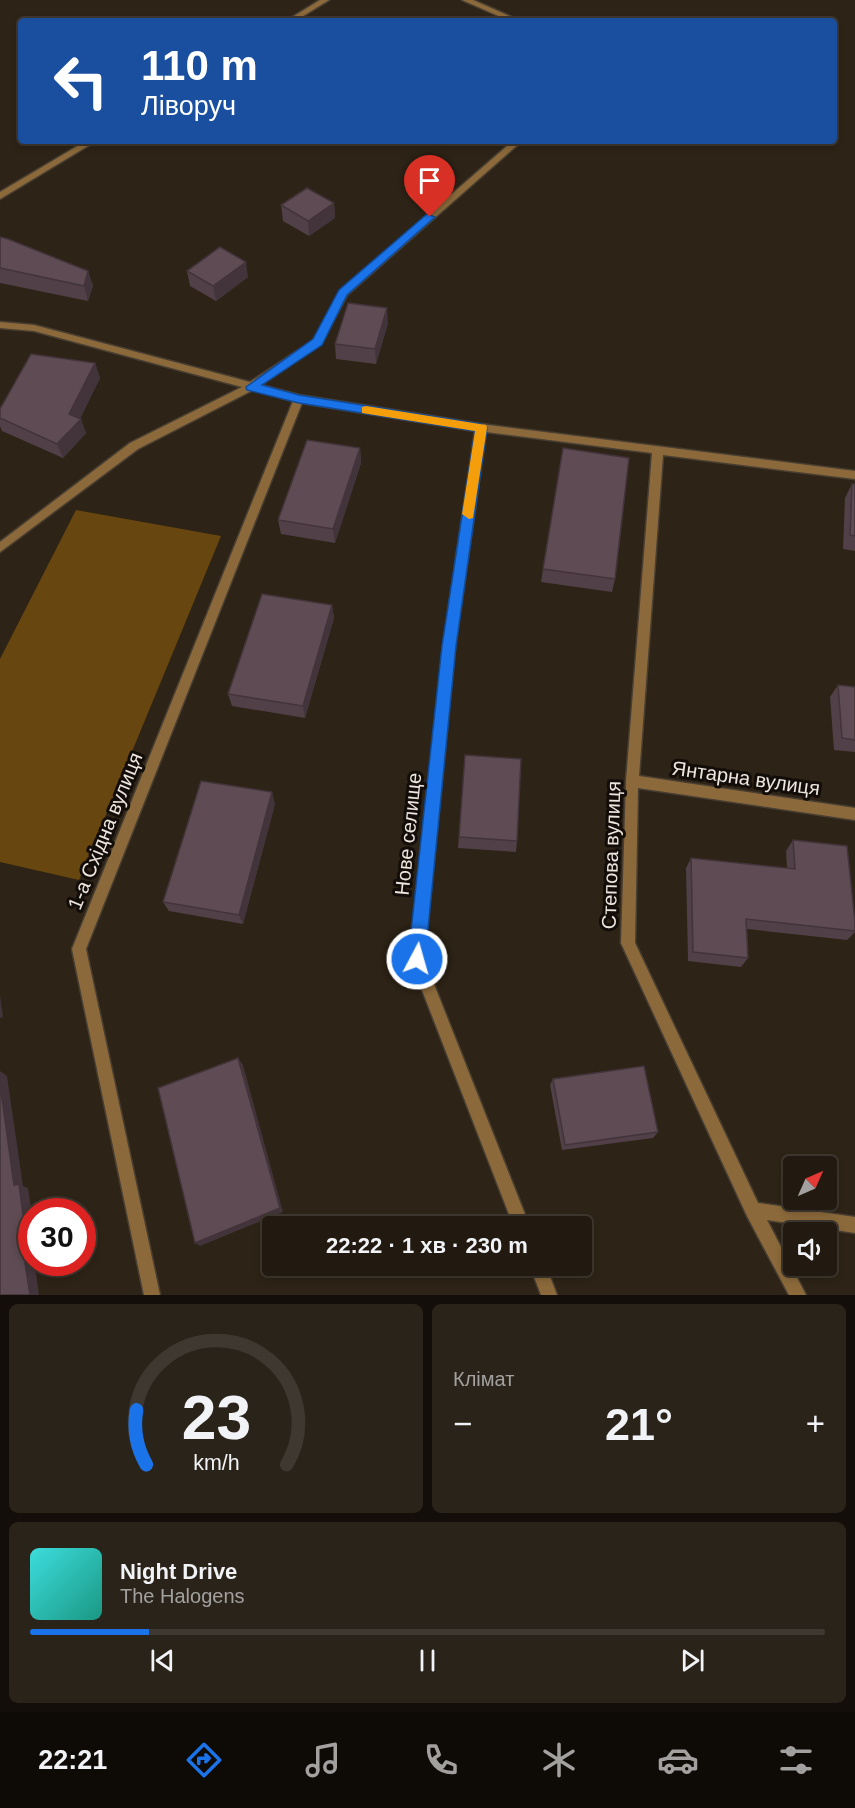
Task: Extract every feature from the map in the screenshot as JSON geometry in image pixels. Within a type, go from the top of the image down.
[{"type":"street","points":[[295,18],[325,0]]},
{"type":"street","points":[[466,0],[510,18]]},
{"type":"street","points":[[0,196],[87,144]]},
{"type":"street","points":[[0,548],[134,446],[251,387],[318,342],[342,292],[515,144]]},
{"type":"street","points":[[0,324],[34,328],[299,399],[481,428],[855,475]]},
{"type":"street","name":"1-а Східна вулиця","points":[[152,1295],[79,949],[299,399]]},
{"type":"street","name":"Нове селище","points":[[481,428],[449,646],[417,959],[518,1216]]},
{"type":"street","name":"Степова вулиця","points":[[658,450],[632,781],[628,943],[753,1210],[798,1295]]},
{"type":"street","name":"Янтарна вулиця","points":[[632,781],[855,814]]},
{"type":"street","points":[[753,1210],[855,1225]]},
{"type":"street","points":[[542,1276],[549,1295]]},
{"type":"shaded area","points":[[76,510],[221,536],[79,880],[0,862],[0,659]]},
{"type":"building","points":[[307,188],[334,203],[308,221],[281,205]]},
{"type":"building","points":[[0,237],[88,271],[84,286],[0,268]]},
{"type":"building","points":[[220,247],[246,262],[213,286],[187,271]]},
{"type":"building","points":[[348,303],[387,308],[375,349],[335,344]]},
{"type":"building","points":[[31,354],[95,363],[69,414],[81,419],[57,444],[0,418],[0,409]]},
{"type":"building","points":[[307,440],[360,448],[333,529],[278,520]]},
{"type":"building","points":[[563,448],[629,458],[615,579],[543,569]]},
{"type":"building","points":[[852,484],[855,484],[855,536],[850,535]]},
{"type":"building","points":[[262,594],[332,605],[303,706],[228,694]]},
{"type":"building","points":[[838,685],[855,687],[855,740],[842,738]]},
{"type":"building","points":[[465,755],[521,759],[517,841],[459,837]]},
{"type":"building","points":[[201,781],[272,792],[239,915],[163,902]]},
{"type":"building","points":[[793,840],[847,846],[855,931],[746,919],[748,958],[693,952],[691,858],[795,869]]},
{"type":"building","points":[[238,1058],[280,1208],[195,1243],[158,1088]]},
{"type":"building","points":[[644,1066],[658,1132],[565,1145],[553,1079]]},
{"type":"building","points":[[0,1084],[14,1185],[19,1184],[21,1198],[18,1198],[18,1276],[27,1276],[30,1295],[0,1295]]},
{"type":"slow traffic","points":[[366,410],[481,428],[469,514]]},
{"type":"route","points":[[417,959],[449,646],[481,428],[299,399],[251,387],[318,342],[342,292],[430,217]]}]
